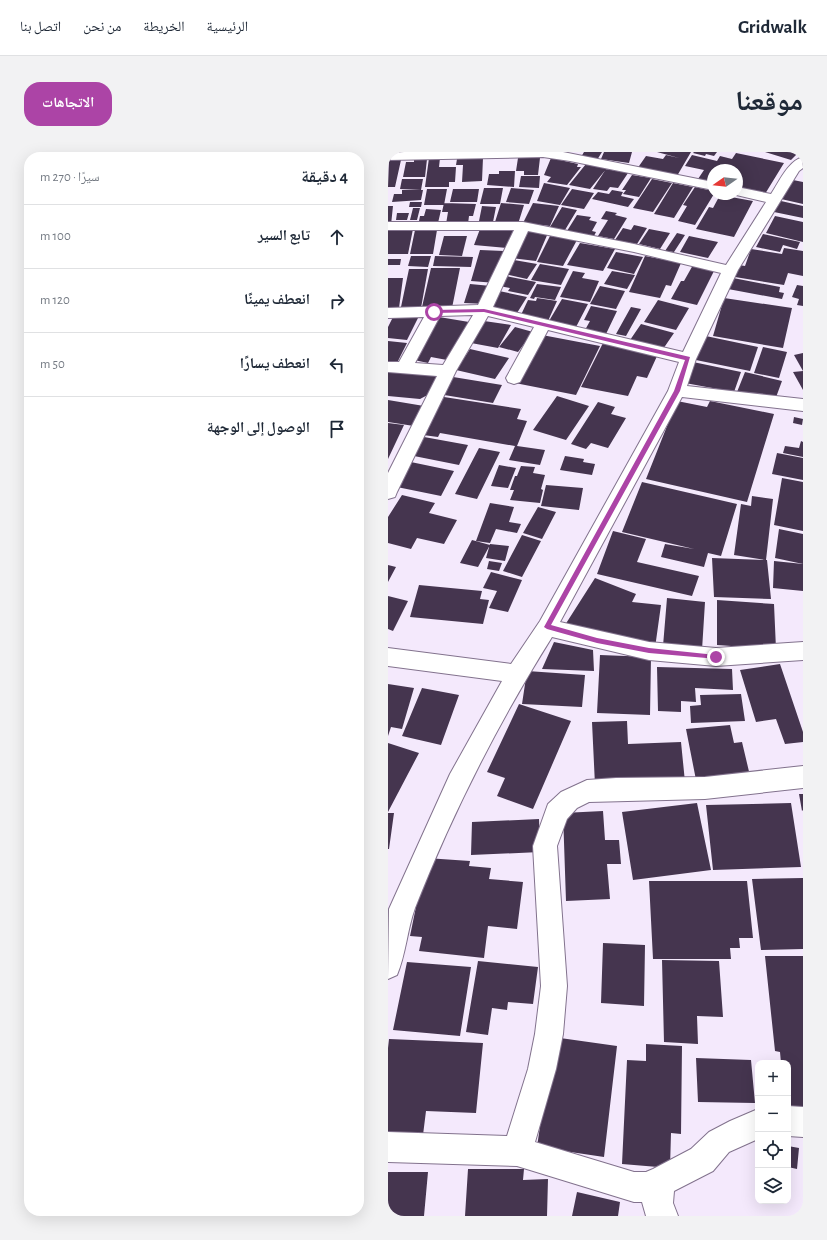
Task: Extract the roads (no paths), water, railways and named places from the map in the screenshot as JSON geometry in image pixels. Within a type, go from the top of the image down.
[{"type":"street","points":[[388,156],[543,154],[585,160],[707,185]]},
{"type":"street","points":[[388,966],[395,909],[458,782],[517,674],[547,627],[677,391],[688,359],[730,270],[774,199],[794,170],[803,162]]},
{"type":"street","points":[[743,192],[774,199]]},
{"type":"street","points":[[388,226],[523,226],[634,248],[730,270]]},
{"type":"street","points":[[388,492],[448,371],[484,310],[523,226]]},
{"type":"street","points":[[388,313],[484,310],[688,359]]},
{"type":"street","points":[[396,368],[434,312]]},
{"type":"street","points":[[514,378],[544,324]]},
{"type":"street","points":[[396,368],[448,371]]},
{"type":"street","points":[[677,391],[803,405]]},
{"type":"street","points":[[547,627],[597,640],[649,651],[701,656],[716,657],[803,651]]},
{"type":"street","points":[[388,656],[517,674]]},
{"type":"street","points":[[517,1151],[542,1069],[549,1034],[554,986],[545,846],[557,812],[570,800],[587,791],[616,789],[706,788],[803,777]]},
{"type":"street","points":[[791,1121],[803,1122]]},
{"type":"street","points":[[388,1147],[517,1151],[634,1187],[646,1187],[660,1182],[702,1160],[719,1142],[755,1125]]},
{"type":"street","points":[[660,1182],[657,1205],[663,1216]]}]
